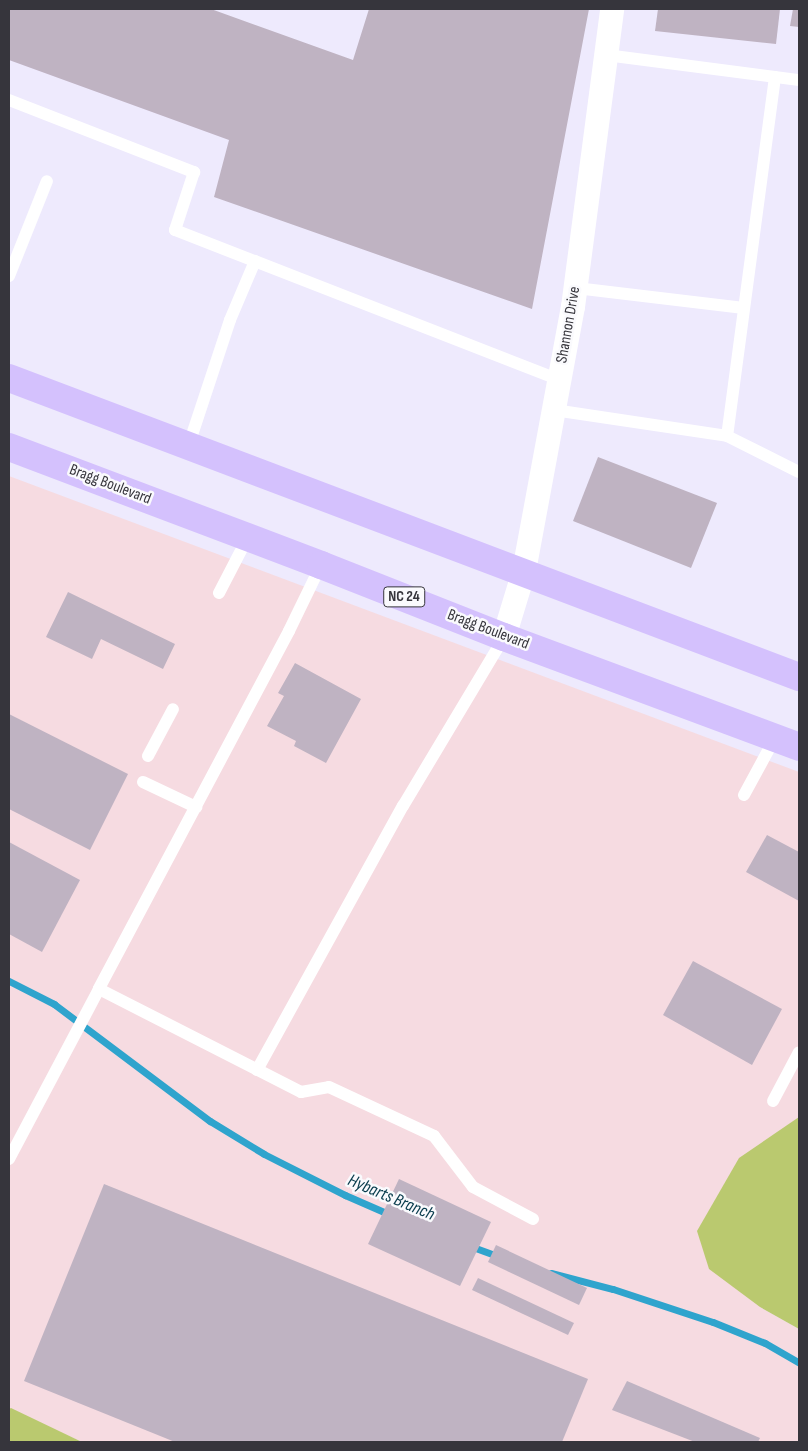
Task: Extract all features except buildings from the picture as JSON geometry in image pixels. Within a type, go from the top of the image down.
[{"type":"main road","points":[[9,378],[188,447],[524,571],[799,677]]},
{"type":"main road","points":[[9,393],[126,423]]},
{"type":"main road","name":"Bragg Boulevard","points":[[9,447],[320,564],[504,637],[787,743]]},
{"type":"street","name":"Shannon Drive","points":[[504,637],[524,571],[576,288],[612,9]]},
{"type":"lane","points":[[606,55],[799,80]]},
{"type":"lane","points":[[727,436],[775,76]]},
{"type":"lane","points":[[9,100],[194,172],[175,230],[560,380]]},
{"type":"lane","points":[[9,276],[47,180]]},
{"type":"lane","points":[[188,447],[230,320],[255,261]]},
{"type":"lane","points":[[576,288],[744,308]]},
{"type":"lane","points":[[554,410],[727,436],[799,472]]},
{"type":"lane","points":[[219,593],[248,537]]},
{"type":"lane","points":[[9,1159],[289,632],[320,564]]},
{"type":"lane","points":[[257,1070],[403,806],[504,637]]},
{"type":"lane","points":[[148,756],[173,709]]},
{"type":"lane","points":[[744,795],[787,743]]},
{"type":"lane","points":[[143,782],[196,807]]},
{"type":"lane","points":[[99,989],[301,1092],[329,1087],[434,1136],[473,1187],[533,1219]]},
{"type":"lane","points":[[773,1101],[799,1052]]},
{"type":"shaded area","points":[[9,476],[799,772],[799,1120],[760,1307],[799,1329],[799,1442],[82,1442],[9,1409]]},
{"type":"green space","points":[[799,1117],[799,1329],[760,1307],[709,1269],[697,1231],[739,1158]]},
{"type":"green space","points":[[11,1408],[82,1442],[9,1442],[9,1409]]},
{"type":"waterway","name":"Hybarts Branch","points":[[9,981],[54,1004],[210,1121],[264,1154],[345,1195],[391,1215]]},
{"type":"waterway","name":"Hybarts Branch","points":[[470,1246],[500,1257]]},
{"type":"waterway","name":"Hybarts Branch","points":[[551,1273],[613,1289],[713,1322],[765,1343],[799,1363]]}]
